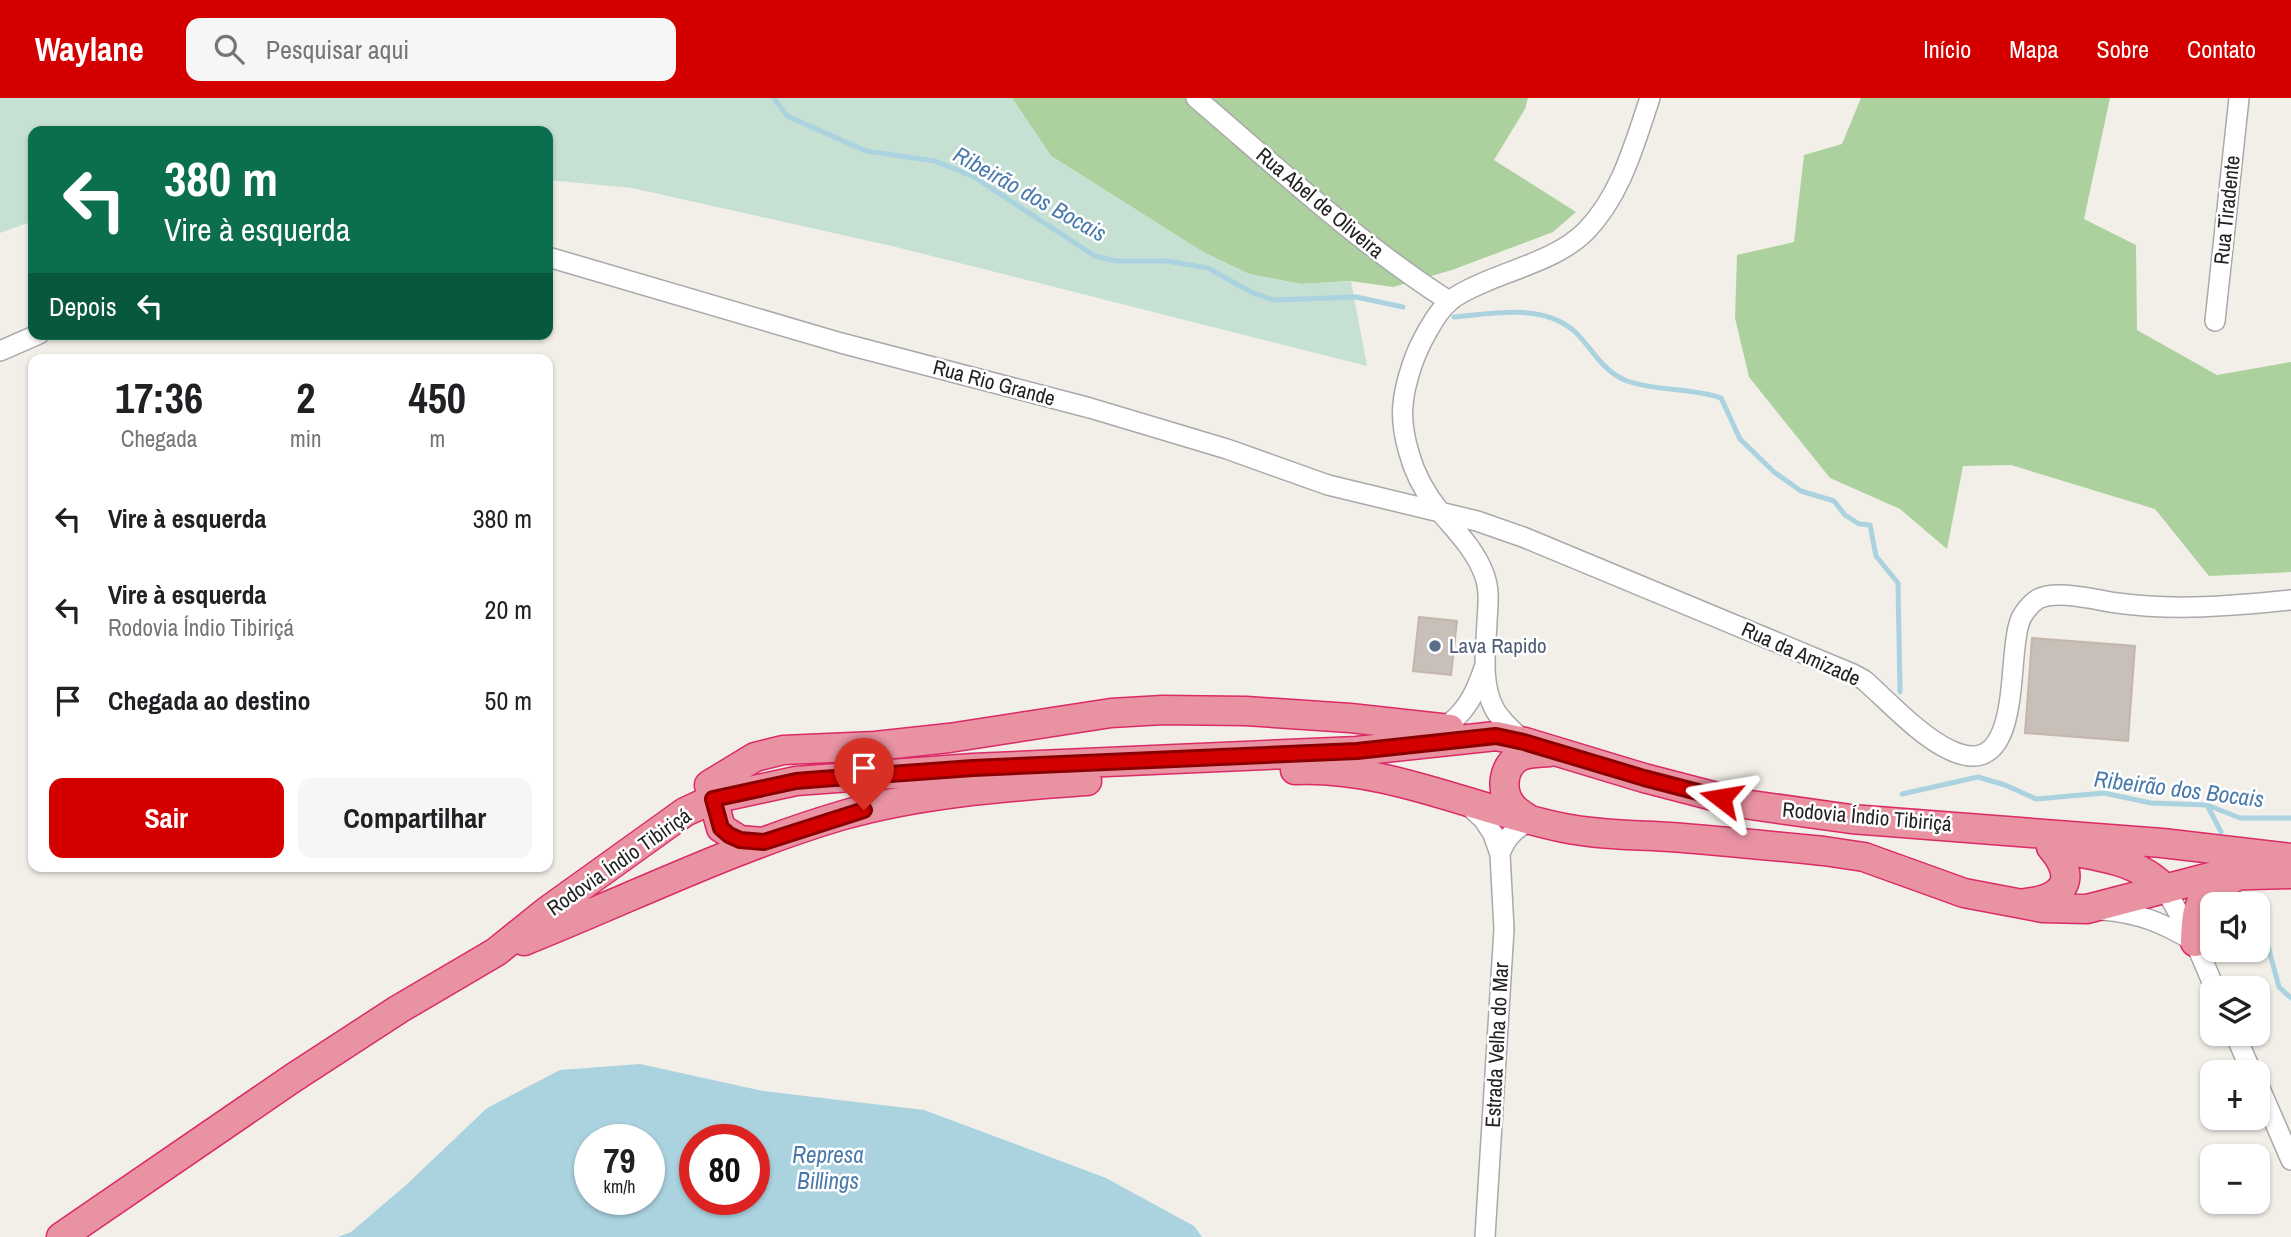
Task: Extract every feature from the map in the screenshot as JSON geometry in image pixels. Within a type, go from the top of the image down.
[{"type":"highway","points":[[764,842],[740,840],[721,828],[709,785],[755,757],[783,750],[875,746],[949,738],[1111,713],[1163,710],[1246,711],[1350,718],[1496,736]]},
{"type":"highway","name":"Rodovia Índio Tibiriçá","points":[[61,1237],[293,1078],[399,1009],[495,952],[547,911],[685,812],[713,799],[796,781],[973,768],[1357,751],[1496,736],[1744,804],[1851,819],[2162,843],[2291,858]]},
{"type":"highway","points":[[1530,820],[1514,808],[1507,798],[1504,785],[1506,772],[1520,757],[1555,751]]},
{"type":"highway","name":"Rodovia Índio Tibiriçá","points":[[495,952],[764,842],[841,816],[911,799],[1138,777],[1305,770],[1347,772],[1423,788],[1530,820],[1567,828],[1737,842],[1864,857],[1964,893],[2043,908],[2087,909],[2214,876],[2291,874]]},
{"type":"highway","points":[[1975,827],[2142,869],[2155,877],[2165,889]]},
{"type":"highway","points":[[2013,904],[2046,901],[2057,895],[2062,888],[2064,868],[2061,859],[2051,847]]},
{"type":"highway","points":[[2194,942],[2198,906],[2205,895],[2214,887],[2245,874]]},
{"type":"street","name":"Rua Abel de Oliveira","points":[[1196,98],[1401,271],[1449,301]]},
{"type":"street","points":[[1524,742],[1495,709],[1488,691],[1485,667],[1489,594],[1485,576],[1464,538],[1439,511],[1417,476],[1403,430],[1403,391],[1415,358],[1449,301],[1471,288],[1559,251],[1583,233],[1600,215],[1628,162],[1650,98]]},
{"type":"street","name":"Rua Tiradente","points":[[2215,321],[2239,98]]},
{"type":"street","name":"Rua Rio Grande","points":[[553,258],[841,343],[1090,408],[1227,449],[1328,485],[1439,511]]},
{"type":"street","points":[[0,351],[28,339]]},
{"type":"street","name":"Rua da Amizade","points":[[1439,511],[1524,537],[1853,674],[1864,680],[1934,741],[1965,756],[1980,755],[1991,750],[2000,739],[2010,706],[2019,621],[2028,607],[2040,598],[2058,594],[2150,607],[2178,608],[2291,600]]},
{"type":"street","points":[[1443,728],[1467,707],[1485,667]]},
{"type":"street","points":[[1464,801],[1484,820],[1493,834],[1500,854]]},
{"type":"street","points":[[1500,854],[1504,841],[1513,831],[1530,820]]},
{"type":"street","name":"Estrada Velha do Mar","points":[[1485,1237],[1504,929],[1500,854]]},
{"type":"street","points":[[2165,889],[2209,976]]},
{"type":"street","points":[[2087,909],[2149,918],[2165,924],[2194,942]]},
{"type":"street","points":[[2270,1112],[2291,1160]]},
{"type":"green space","points":[[0,98],[1012,98],[1051,156],[1203,252],[1249,274],[1301,284],[1351,281],[1367,366],[896,247],[632,188],[553,180],[553,126],[28,126],[28,223],[0,233]]},
{"type":"green space","points":[[1012,98],[1528,98],[1525,109],[1494,160],[1576,212],[1553,232],[1452,270],[1393,287],[1351,281],[1301,284],[1249,274],[1203,252],[1051,156]]},
{"type":"green space","points":[[1861,98],[2110,98],[2084,219],[2136,245],[2137,330],[2217,375],[2291,362],[2291,572],[2209,576],[2155,509],[2011,465],[1963,466],[1947,549],[1900,509],[1830,478],[1749,377],[1735,318],[1737,255],[1794,242],[1804,155],[1842,144]]},
{"type":"water","name":"Represa Billings","points":[[640,1064],[763,1091],[924,1110],[1106,1178],[1194,1226],[1202,1237],[338,1237],[351,1232],[405,1186],[487,1108],[560,1070]]},
{"type":"building","name":"Lava Rapido","points":[[1419,617],[1457,621],[1451,675],[1413,671]]},
{"type":"building","points":[[2032,638],[2135,646],[2128,741],[2025,733]]},
{"type":"waterway","name":"Ribeirão dos Bocais","points":[[774,98],[787,116],[866,151],[935,161],[974,177],[1095,256],[1116,261],[1167,261],[1208,268],[1251,292],[1274,300],[1356,297],[1403,307]]},
{"type":"waterway","name":"Ribeirão dos Bocais","points":[[1454,317],[1515,312],[1546,316],[1573,330],[1603,365],[1618,377],[1651,387],[1698,392],[1721,398],[1740,439],[1774,472],[1801,491],[1834,501],[1845,515],[1859,524],[1870,525],[1876,556],[1898,583],[1900,692]]},
{"type":"waterway","name":"Ribeirão dos Bocais","points":[[1902,794],[1978,777],[2036,799],[2104,793],[2151,803],[2207,805],[2240,818],[2291,818]]},
{"type":"waterway","points":[[2207,805],[2221,832]]},
{"type":"waterway","points":[[2270,954],[2279,987],[2291,998]]},
{"type":"place","name":"Lava Rapido","points":[[1435,646]]},
{"type":"route","points":[[864,810],[764,842],[740,840],[729,835],[721,828],[713,799],[796,781],[973,768],[1357,751],[1496,736],[1721,798]]}]
